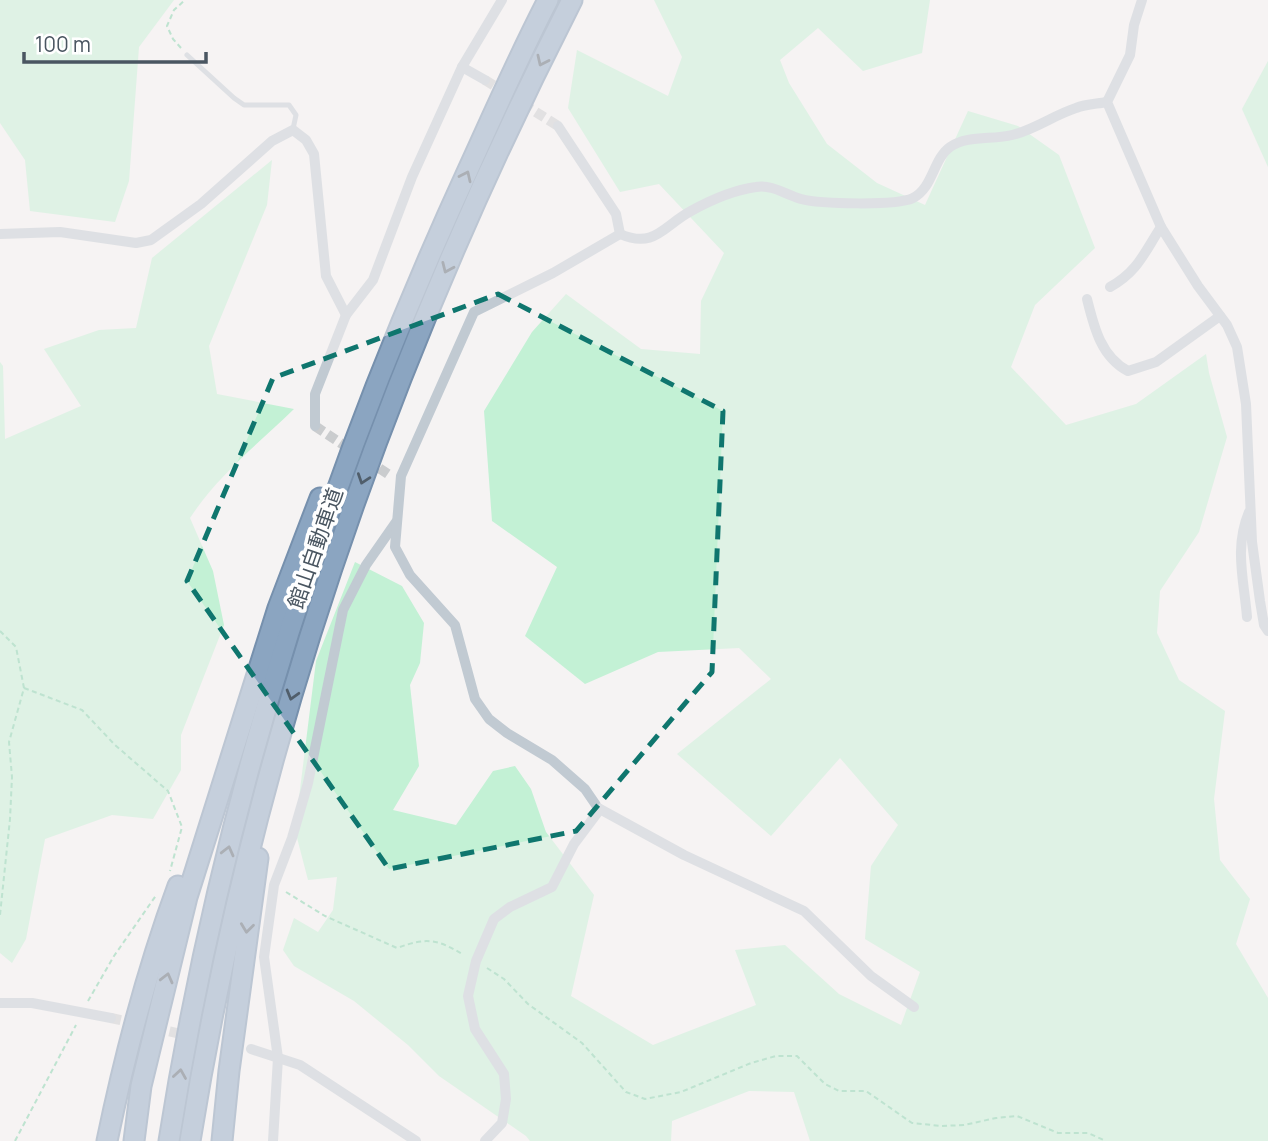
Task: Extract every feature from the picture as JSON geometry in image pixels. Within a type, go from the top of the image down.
[{"type":"highway","name":"館山自動車道","points":[[169,1141],[182,1058],[245,783],[283,650],[346,460],[415,289],[548,0]]},
{"type":"highway","name":"館山自動車道","points":[[190,1141],[222,967],[265,788],[335,556],[400,382],[468,219],[572,0]]},
{"type":"highway","points":[[134,1141],[141,1086],[187,897],[278,608],[369,366],[415,289]]},
{"type":"highway","points":[[107,1141],[122,1068],[144,986],[177,890],[237,742]]},
{"type":"highway","points":[[222,1141],[257,875],[265,788]]},
{"type":"street","points":[[315,426],[315,394],[346,316],[373,280],[412,177],[462,67],[502,0]]},
{"type":"street","points":[[1142,0],[1134,25],[1130,55],[1107,102],[1161,227],[1220,316],[1237,347],[1242,373],[1252,506],[1252,542],[1259,601],[1264,625],[1268,631]]},
{"type":"street","points":[[462,67],[485,80]]},
{"type":"street","points":[[620,234],[633,239],[651,238],[689,212],[727,195],[757,186],[823,203],[900,201],[912,198],[924,190],[947,148],[960,141],[1012,135],[1078,107],[1107,102]]},
{"type":"street","points":[[558,126],[616,214],[620,234]]},
{"type":"street","points":[[0,234],[60,232],[136,243],[151,240],[201,204],[272,141],[293,130],[306,140],[314,154],[326,276],[346,316]]},
{"type":"street","points":[[1110,287],[1121,281],[1143,260],[1161,227]]},
{"type":"street","points":[[620,234],[553,274],[474,312],[396,476],[396,547],[410,575],[455,625],[475,699],[489,719],[552,760],[585,789],[598,807],[684,855],[804,911],[871,976],[914,1007]]},
{"type":"street","points":[[1087,299],[1095,331],[1105,351],[1119,366],[1128,371],[1157,362],[1220,316]]},
{"type":"street","points":[[1247,617],[1240,578],[1241,554],[1245,520],[1252,506]]},
{"type":"street","points":[[273,1141],[278,1058],[264,957],[274,885],[292,838],[308,783],[343,610],[366,565],[397,520]]},
{"type":"street","points":[[485,1141],[502,1123],[506,1099],[504,1074],[475,1030],[468,996],[475,961],[494,919],[510,907],[552,887],[574,844],[598,812],[598,807]]},
{"type":"street","points":[[0,1003],[33,1003],[111,1018]]},
{"type":"street","points":[[251,1049],[300,1065],[416,1141]]},
{"type":"lane","points":[[187,55],[244,105],[289,105],[296,115],[293,130]]},
{"type":"path","points":[[185,0],[174,10],[167,26],[173,39],[187,55]]},
{"type":"path","points":[[0,631],[16,646],[24,688],[9,742],[12,777],[10,819],[0,915]]},
{"type":"path","points":[[24,688],[82,710],[115,744],[168,791],[182,827],[167,880]]},
{"type":"path","points":[[274,885],[325,916],[397,948],[417,941],[433,940],[475,961],[504,979],[528,1003],[582,1043],[626,1092],[645,1099],[681,1092],[751,1063],[776,1056],[797,1056],[825,1084],[839,1091],[866,1091],[912,1123],[964,1125],[1017,1116],[1058,1133],[1088,1133],[1106,1141]]},
{"type":"highlighted area","points":[[498,294],[723,411],[712,672],[576,831],[389,869],[187,581],[273,378]]},
{"type":"green space","points":[[0,0],[174,0],[139,47],[129,181],[115,222],[30,211],[25,160],[0,123]]},
{"type":"green space","points":[[654,0],[930,0],[922,53],[863,71],[818,28],[780,60],[789,83],[827,144],[877,183],[925,205],[968,111],[1018,126],[1059,155],[1095,248],[1035,305],[1011,367],[1066,425],[1136,404],[1206,354],[1227,437],[1199,532],[1160,591],[1157,633],[1179,680],[1225,711],[1214,799],[1220,860],[1250,899],[1236,944],[1268,998],[1268,1141],[810,1141],[794,1092],[749,1091],[672,1121],[671,1141],[530,1141],[439,1076],[408,1045],[354,1001],[294,966],[283,950],[294,918],[318,932],[333,910],[337,877],[308,880],[295,830],[316,661],[355,562],[402,586],[424,623],[420,663],[410,685],[419,766],[393,810],[456,825],[493,771],[515,766],[531,789],[546,832],[594,895],[571,996],[653,1045],[756,1005],[735,950],[785,945],[839,994],[901,1025],[920,972],[865,939],[871,866],[898,825],[840,758],[771,836],[677,754],[771,679],[739,648],[658,652],[585,684],[525,636],[557,567],[492,521],[484,411],[532,332],[566,294],[641,349],[700,354],[701,301],[724,253],[659,184],[620,192],[568,108],[577,50],[668,96],[682,57]]},
{"type":"green space","points":[[1268,61],[1268,167],[1242,109]]},
{"type":"green space","points":[[272,160],[267,205],[209,346],[217,394],[294,409],[226,474],[190,518],[213,571],[224,625],[181,735],[181,770],[153,819],[112,815],[45,839],[26,939],[12,963],[0,953],[0,362],[3,366],[5,439],[81,406],[44,349],[99,330],[136,328],[152,258]]},
{"type":"tunnel","points":[[485,80],[558,126]]},
{"type":"tunnel","points":[[315,426],[354,452]]},
{"type":"tunnel","points":[[367,460],[391,476]]},
{"type":"tunnel","points":[[111,1018],[190,1036]]}]
